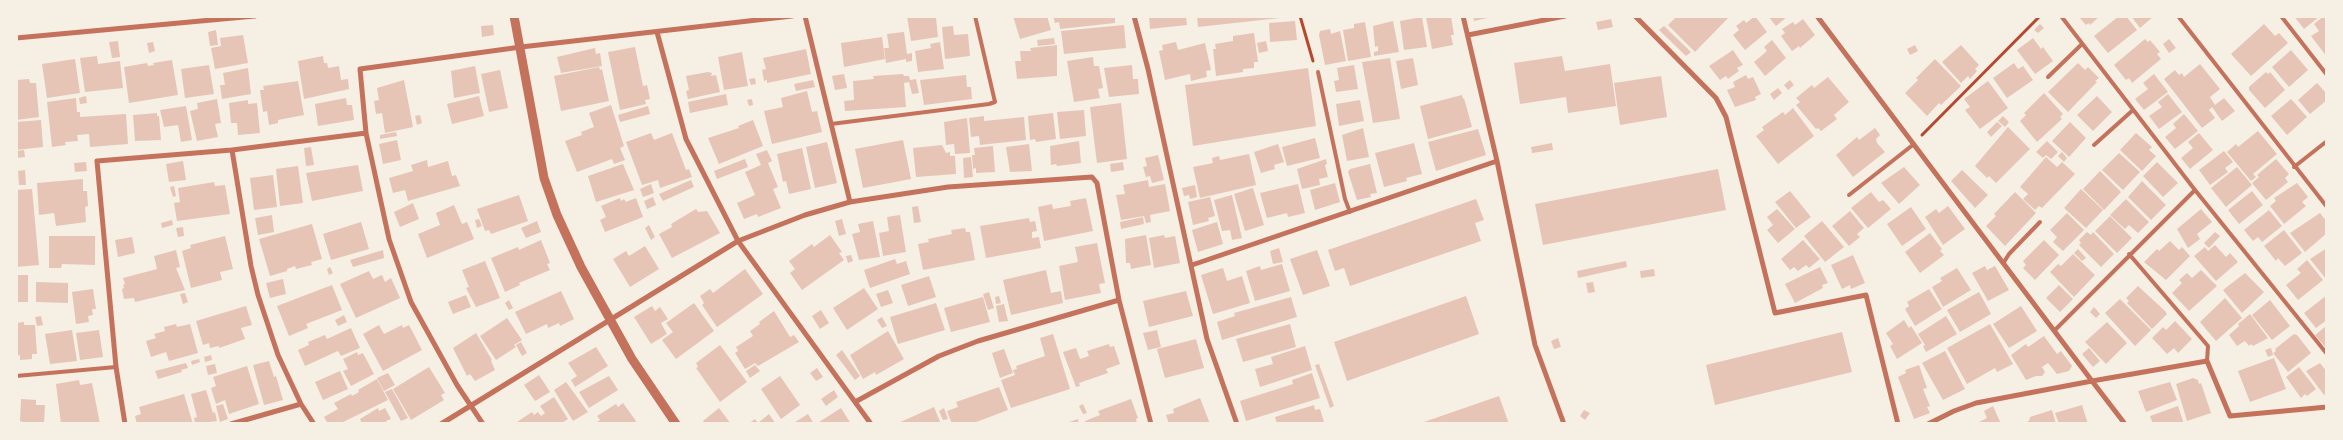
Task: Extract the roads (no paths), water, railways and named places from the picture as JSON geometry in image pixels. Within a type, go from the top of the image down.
[{"type":"street","points":[[16,38],[255,16]]},
{"type":"street","points":[[514,16],[544,178],[557,215],[609,319],[642,374],[676,424]]},
{"type":"street","points":[[483,424],[470,406],[411,302],[389,239],[366,133],[360,69],[521,47],[792,16]]},
{"type":"street","points":[[805,16],[850,202]]},
{"type":"street","points":[[1134,16],[1148,69],[1207,339],[1237,424]]},
{"type":"street","points":[[1463,16],[1497,161],[1536,344],[1564,424]]},
{"type":"street","points":[[1468,35],[1565,16]]},
{"type":"street","points":[[1817,16],[2125,424]]},
{"type":"street","points":[[1637,17],[1716,98],[1726,118],[1775,313],[1866,295],[1898,424]]},
{"type":"street","points":[[657,32],[686,139],[738,241],[871,424]]},
{"type":"street","points":[[125,424],[116,366],[97,161],[232,150],[366,133]]},
{"type":"street","points":[[232,150],[251,266],[258,295],[278,355],[301,404],[314,424]]},
{"type":"street","points":[[1192,265],[1497,161]]},
{"type":"street","points":[[441,424],[738,241],[806,215],[850,202],[948,186],[1092,177],[1097,183],[1118,300],[1151,424]]},
{"type":"street","points":[[855,402],[939,356],[978,341],[1118,300]]},
{"type":"street","points":[[1928,424],[1954,410],[1976,403],[2208,361],[2230,416],[2327,406]]},
{"type":"street","points":[[231,424],[301,404]]},
{"type":"lane","points":[[831,124],[995,102],[974,16]]},
{"type":"lane","points":[[2061,16],[2194,190],[2327,354]]},
{"type":"lane","points":[[2178,16],[2294,168],[2327,207]]},
{"type":"lane","points":[[2281,16],[2327,75]]},
{"type":"lane","points":[[2048,77],[2082,44]]},
{"type":"lane","points":[[1318,72],[1345,199],[1350,212]]},
{"type":"lane","points":[[2094,145],[2133,110]]},
{"type":"lane","points":[[2294,168],[2327,141]]},
{"type":"lane","points":[[1849,195],[1914,143]]},
{"type":"lane","points":[[2055,330],[2194,190]]},
{"type":"lane","points":[[2004,262],[2009,254],[2040,222]]},
{"type":"lane","points":[[2129,254],[2208,346],[2208,361]]},
{"type":"lane","points":[[16,376],[116,366]]}]
